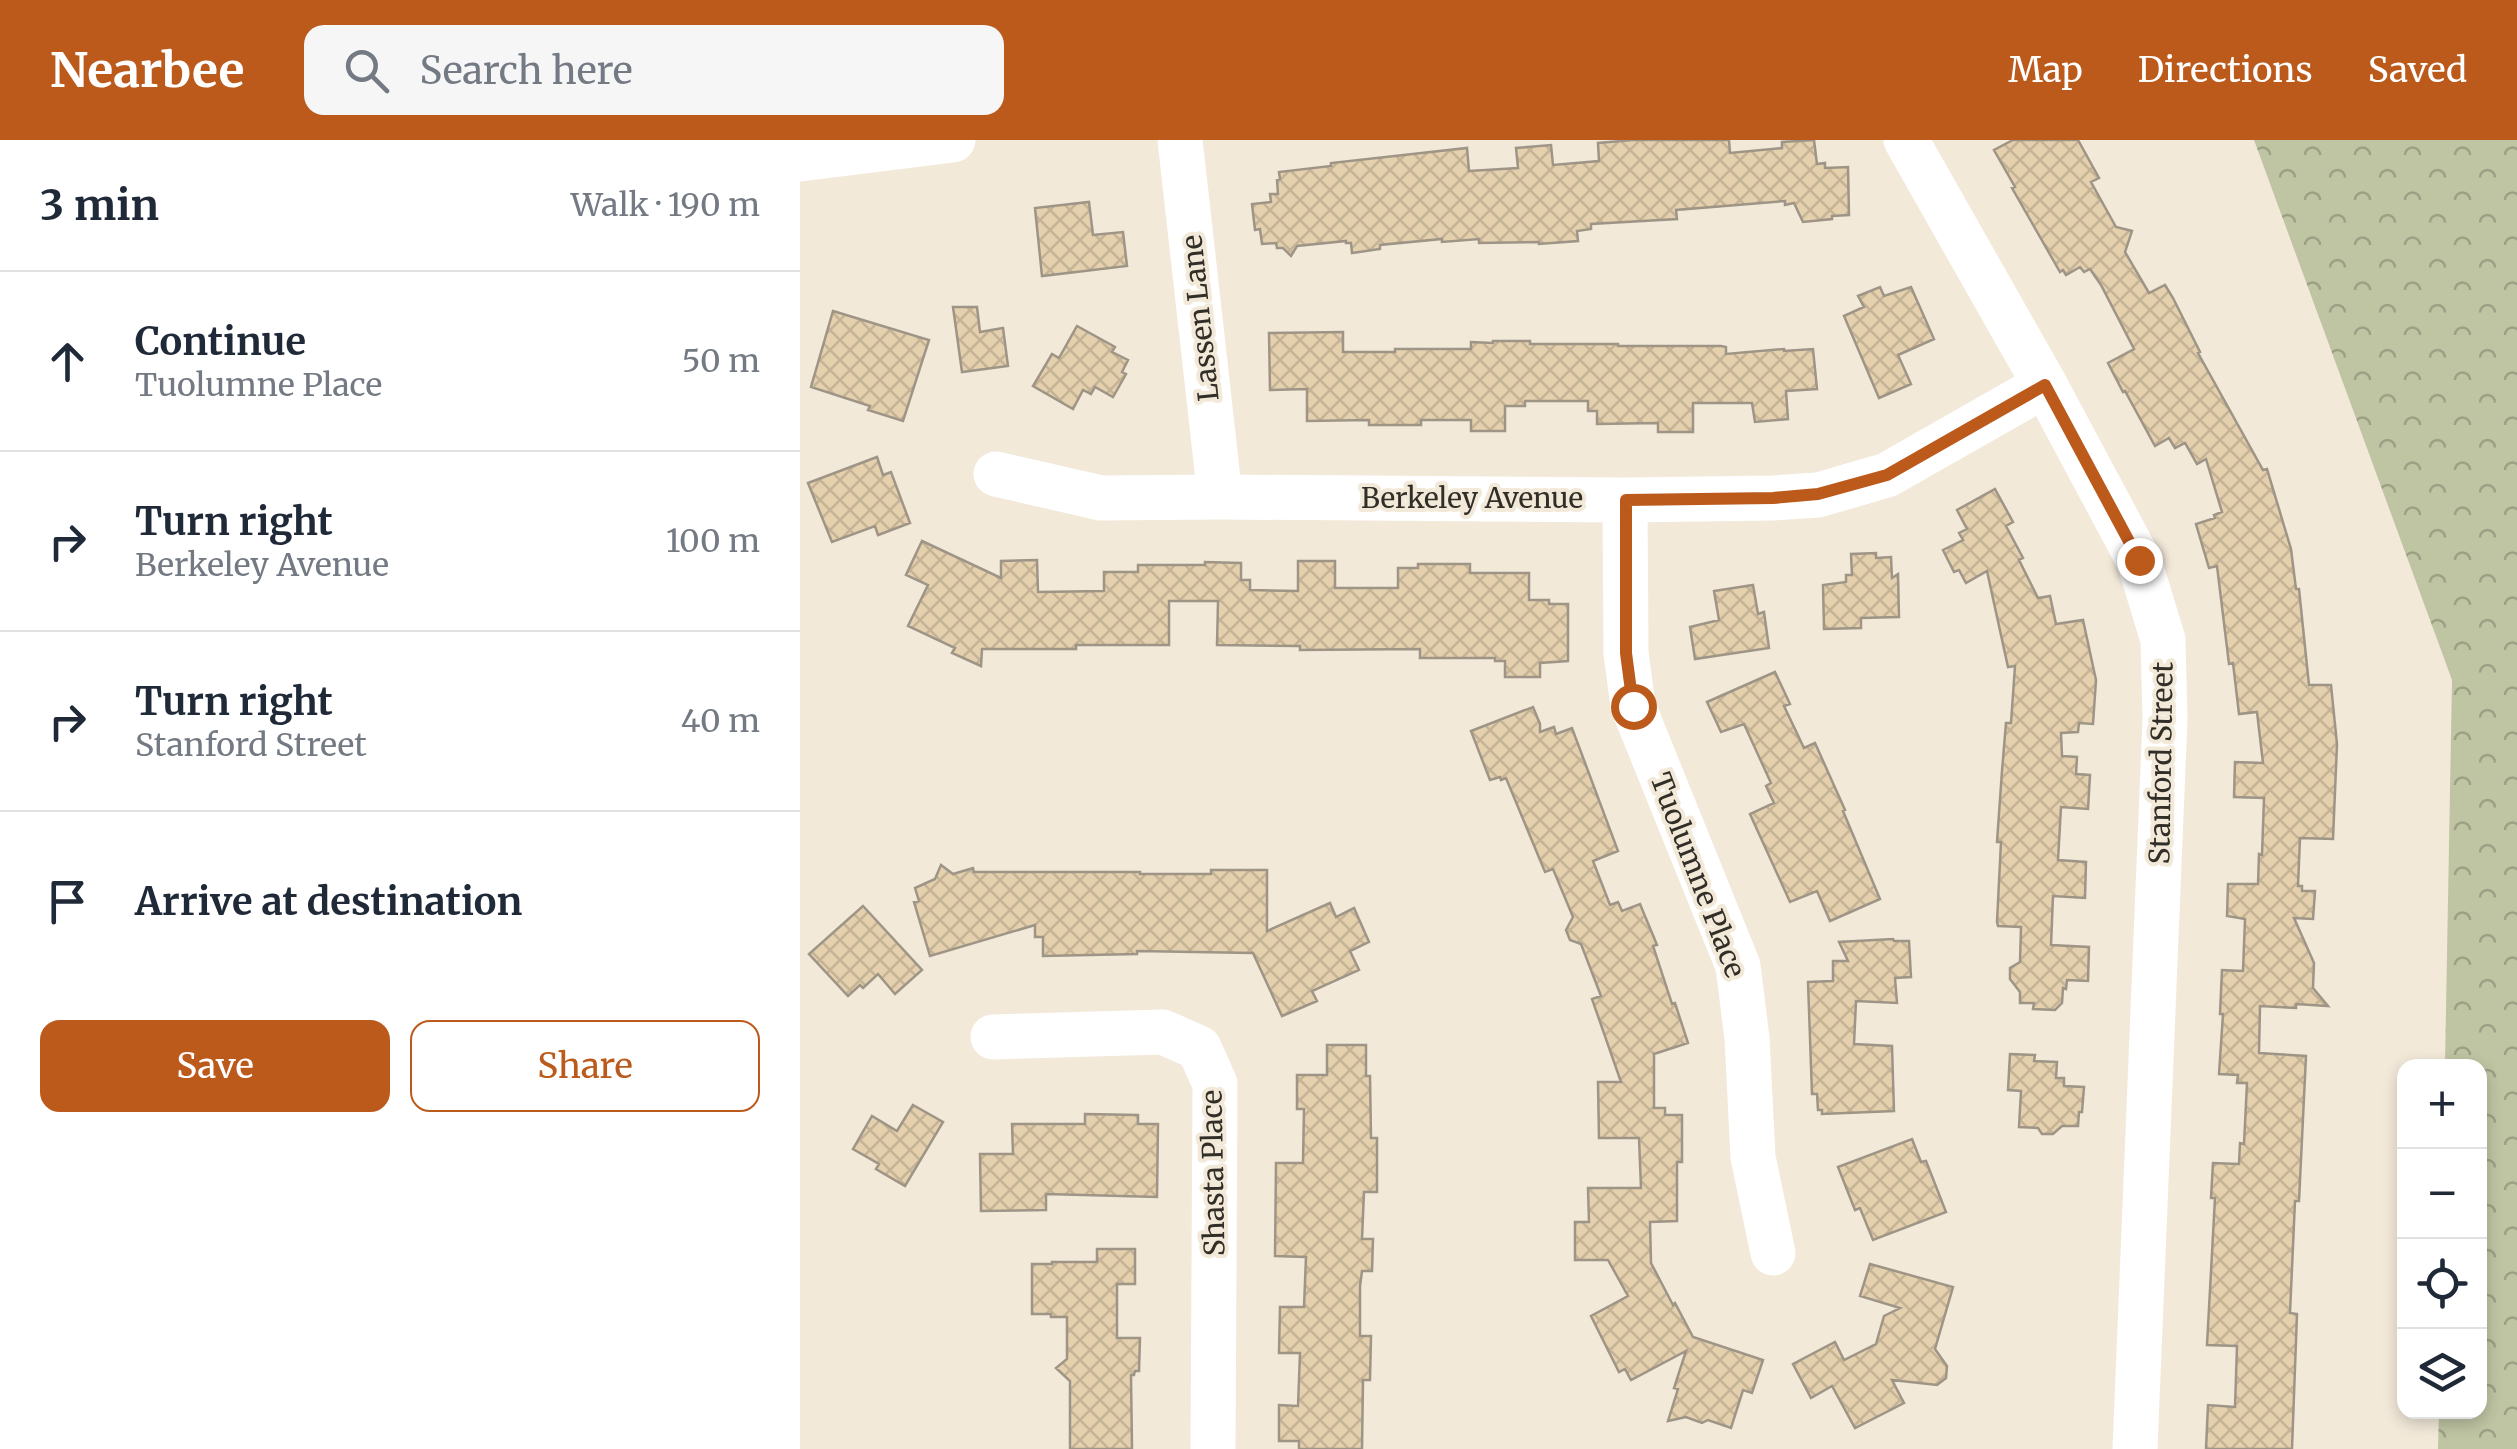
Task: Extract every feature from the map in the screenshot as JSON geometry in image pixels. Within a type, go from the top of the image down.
[{"type":"street","points":[[800,160],[954,140]]},
{"type":"street","name":"Lassen Lane","points":[[1180,140],[1220,496]]},
{"type":"street","name":"Stanford Street","points":[[1906,140],[2139,560],[2163,640],[2166,719],[2136,1449]]},
{"type":"street","name":"Berkeley Avenue","points":[[996,474],[1101,498],[1773,498],[1818,494],[1887,475],[2045,385]]},
{"type":"street","name":"Tuolumne Place","points":[[1626,500],[1626,653],[1633,706],[1738,966],[1747,1038],[1753,1157],[1772,1253]]},
{"type":"street","name":"Shasta Place","points":[[994,1037],[1163,1032],[1199,1048],[1215,1084],[1213,1449]]},
{"type":"green space","points":[[2254,140],[2517,140],[2517,1449],[2438,1449],[2439,1419],[2487,1419],[2487,1059],[2445,1059],[2452,680]]},
{"type":"building","points":[[1729,140],[1730,153],[1782,148],[1782,142],[1814,140],[1817,164],[1825,163],[1825,168],[1848,167],[1849,215],[1803,222],[1794,203],[1785,205],[1785,201],[1676,210],[1677,219],[1591,224],[1591,229],[1577,231],[1578,241],[1539,244],[1442,239],[1380,245],[1380,249],[1352,253],[1351,243],[1346,241],[1297,246],[1291,256],[1277,248],[1276,243],[1262,244],[1260,229],[1255,230],[1252,204],[1271,202],[1270,194],[1278,194],[1279,172],[1467,148],[1469,171],[1518,168],[1516,148],[1551,145],[1553,165],[1599,161],[1598,143]]},
{"type":"building","points":[[2013,140],[2078,140],[2099,178],[2091,182],[2116,227],[2132,231],[2125,252],[2149,293],[2165,285],[2173,298],[2198,353],[2263,470],[2267,469],[2299,589],[2309,685],[2331,685],[2337,744],[2333,839],[2300,838],[2298,886],[2302,886],[2302,891],[2315,891],[2313,919],[2294,918],[2314,963],[2313,988],[2328,1006],[2260,1006],[2259,1053],[2306,1056],[2290,1313],[2297,1314],[2292,1449],[2206,1449],[2208,1405],[2235,1407],[2237,1346],[2207,1345],[2215,1198],[2211,1198],[2213,1163],[2239,1164],[2240,1143],[2244,1144],[2247,1083],[2237,1083],[2238,1075],[2219,1074],[2222,970],[2243,971],[2245,919],[2227,916],[2228,884],[2258,884],[2264,798],[2234,797],[2235,762],[2263,763],[2257,712],[2239,714],[2217,566],[2209,568],[2196,524],[2222,512],[2206,459],[2197,464],[2185,443],[2175,448],[2169,438],[2155,446],[2123,392],[2108,363],[2134,349],[2090,269],[2084,272],[2080,267],[2066,275],[2063,270],[2060,272],[1994,150]]},
{"type":"building","points":[[1089,202],[1093,235],[1123,232],[1127,266],[1042,276],[1035,208]]},
{"type":"building","points":[[1880,287],[1884,296],[1911,287],[1934,339],[1898,355],[1911,384],[1879,398],[1844,316],[1864,307],[1858,296]]},
{"type":"building","points":[[953,307],[977,307],[980,332],[1003,328],[1008,366],[962,372]]},
{"type":"building","points":[[833,311],[929,340],[903,421],[811,387]]},
{"type":"building","points":[[1077,326],[1115,347],[1112,352],[1128,360],[1122,372],[1126,374],[1113,397],[1095,387],[1091,394],[1083,390],[1073,409],[1033,386],[1052,354],[1059,358]]},
{"type":"building","points":[[1343,332],[1343,352],[1471,349],[1471,342],[1493,341],[1721,346],[1726,347],[1726,354],[1813,349],[1817,389],[1786,391],[1788,419],[1755,422],[1752,403],[1693,403],[1693,432],[1658,432],[1658,423],[1597,424],[1597,411],[1588,411],[1588,401],[1525,401],[1525,406],[1505,406],[1505,431],[1471,431],[1471,420],[1421,420],[1421,425],[1369,425],[1369,420],[1307,421],[1307,389],[1270,390],[1269,333]]},
{"type":"building","points":[[877,457],[883,475],[891,472],[910,523],[878,535],[875,526],[832,542],[808,483]]},
{"type":"building","points":[[1995,489],[2013,522],[2006,526],[2038,598],[2050,596],[2056,624],[2083,620],[2096,680],[2093,724],[2079,723],[2078,732],[2061,733],[2062,756],[2077,757],[2076,774],[2090,775],[2088,809],[2061,807],[2058,860],[2086,862],[2085,898],[2053,896],[2051,945],[2089,947],[2088,981],[2067,980],[2062,1003],[2055,1010],[2033,1009],[2034,1003],[2020,1003],[2020,992],[2010,979],[2010,968],[2020,962],[2021,927],[1998,926],[1997,922],[2001,842],[1997,842],[2006,723],[2011,723],[2015,666],[2008,667],[1987,571],[1966,583],[1959,570],[1954,572],[1943,550],[1963,540],[1959,533],[1967,529],[1957,510]]},
{"type":"building","points":[[922,541],[1001,578],[1001,561],[1037,560],[1038,592],[1104,591],[1104,572],[1138,572],[1138,565],[1205,562],[1241,563],[1241,580],[1250,580],[1250,590],[1298,591],[1298,561],[1335,561],[1335,588],[1398,588],[1398,568],[1418,568],[1418,564],[1470,564],[1470,573],[1529,573],[1529,600],[1568,604],[1568,661],[1540,663],[1540,677],[1505,677],[1505,661],[1420,658],[1420,649],[1300,650],[1300,646],[1217,645],[1218,601],[1169,601],[1169,645],[982,649],[981,666],[952,653],[955,648],[908,626],[928,585],[906,575]]},
{"type":"building","points":[[1876,553],[1876,558],[1891,557],[1892,578],[1898,574],[1899,617],[1861,618],[1861,628],[1824,629],[1823,585],[1846,582],[1846,575],[1852,575],[1851,554]]},
{"type":"building","points":[[1753,585],[1758,614],[1764,612],[1769,648],[1695,659],[1690,627],[1719,620],[1714,591]]},
{"type":"building","points":[[1775,672],[1790,704],[1784,706],[1804,748],[1815,743],[1880,899],[1830,921],[1817,891],[1790,902],[1750,814],[1774,803],[1766,786],[1771,783],[1744,724],[1721,732],[1707,702]]},
{"type":"building","points":[[1533,707],[1540,732],[1554,727],[1556,734],[1572,728],[1618,851],[1593,861],[1610,905],[1618,902],[1622,911],[1640,904],[1688,1043],[1654,1054],[1654,1108],[1665,1108],[1665,1115],[1682,1115],[1682,1162],[1677,1162],[1677,1221],[1650,1222],[1651,1263],[1693,1337],[1763,1360],[1752,1393],[1743,1390],[1731,1428],[1686,1417],[1668,1421],[1686,1351],[1631,1380],[1625,1369],[1619,1372],[1591,1316],[1628,1296],[1608,1260],[1575,1260],[1575,1222],[1589,1222],[1588,1188],[1641,1188],[1639,1138],[1599,1138],[1598,1082],[1621,1082],[1592,999],[1601,996],[1581,944],[1570,940],[1566,930],[1573,917],[1553,869],[1545,872],[1506,778],[1490,780],[1471,731]]},
{"type":"building","points":[[941,865],[953,874],[973,868],[974,872],[1140,874],[1267,870],[1267,931],[1330,903],[1336,917],[1354,908],[1369,942],[1350,951],[1359,970],[1312,991],[1317,1001],[1282,1016],[1253,953],[1137,951],[1043,956],[1043,937],[1035,937],[1035,925],[930,956],[914,902],[919,901],[915,888],[935,879]]},
{"type":"building","points":[[863,906],[922,970],[895,994],[878,974],[848,996],[809,954]]},
{"type":"building","points":[[1909,941],[1911,977],[1895,978],[1897,1003],[1856,1001],[1854,1044],[1892,1046],[1894,1111],[1822,1114],[1817,1094],[1812,1094],[1808,982],[1833,981],[1833,961],[1848,961],[1839,942]]},
{"type":"building","points":[[1327,1045],[1366,1045],[1371,1138],[1377,1138],[1377,1192],[1364,1192],[1362,1239],[1373,1239],[1372,1271],[1362,1271],[1360,1286],[1360,1336],[1371,1336],[1370,1380],[1363,1380],[1362,1449],[1299,1449],[1299,1441],[1279,1441],[1279,1405],[1298,1406],[1300,1353],[1279,1353],[1280,1307],[1304,1307],[1306,1257],[1275,1256],[1276,1163],[1303,1163],[1304,1109],[1297,1109],[1297,1075],[1327,1075]]},
{"type":"building","points":[[2010,1054],[2035,1055],[2034,1061],[2057,1062],[2056,1078],[2064,1078],[2064,1086],[2084,1087],[2078,1126],[2062,1126],[2053,1134],[2019,1127],[2021,1091],[2008,1090]]},
{"type":"building","points":[[913,1105],[943,1122],[905,1186],[853,1149],[872,1116],[897,1131]]},
{"type":"building","points":[[1085,1114],[1138,1115],[1138,1124],[1158,1124],[1157,1197],[1046,1194],[1046,1210],[981,1211],[980,1154],[1013,1154],[1012,1124],[1085,1124]]},
{"type":"building","points":[[1912,1139],[1921,1162],[1926,1161],[1946,1212],[1873,1240],[1860,1208],[1855,1210],[1838,1167]]},
{"type":"building","points":[[1097,1249],[1135,1249],[1135,1284],[1117,1284],[1117,1338],[1140,1338],[1139,1371],[1131,1375],[1132,1449],[1070,1449],[1070,1381],[1056,1368],[1067,1359],[1067,1317],[1032,1314],[1032,1264],[1097,1262]]},
{"type":"building","points":[[1870,1264],[1953,1287],[1935,1349],[1947,1366],[1946,1378],[1937,1385],[1892,1380],[1904,1403],[1855,1428],[1832,1386],[1811,1398],[1793,1364],[1835,1342],[1844,1360],[1876,1344],[1884,1316],[1900,1308],[1860,1296]]},
{"type":"route","points":[[1633,706],[1626,653],[1626,500],[1818,494],[1887,475],[2045,385],[2139,560]]}]
